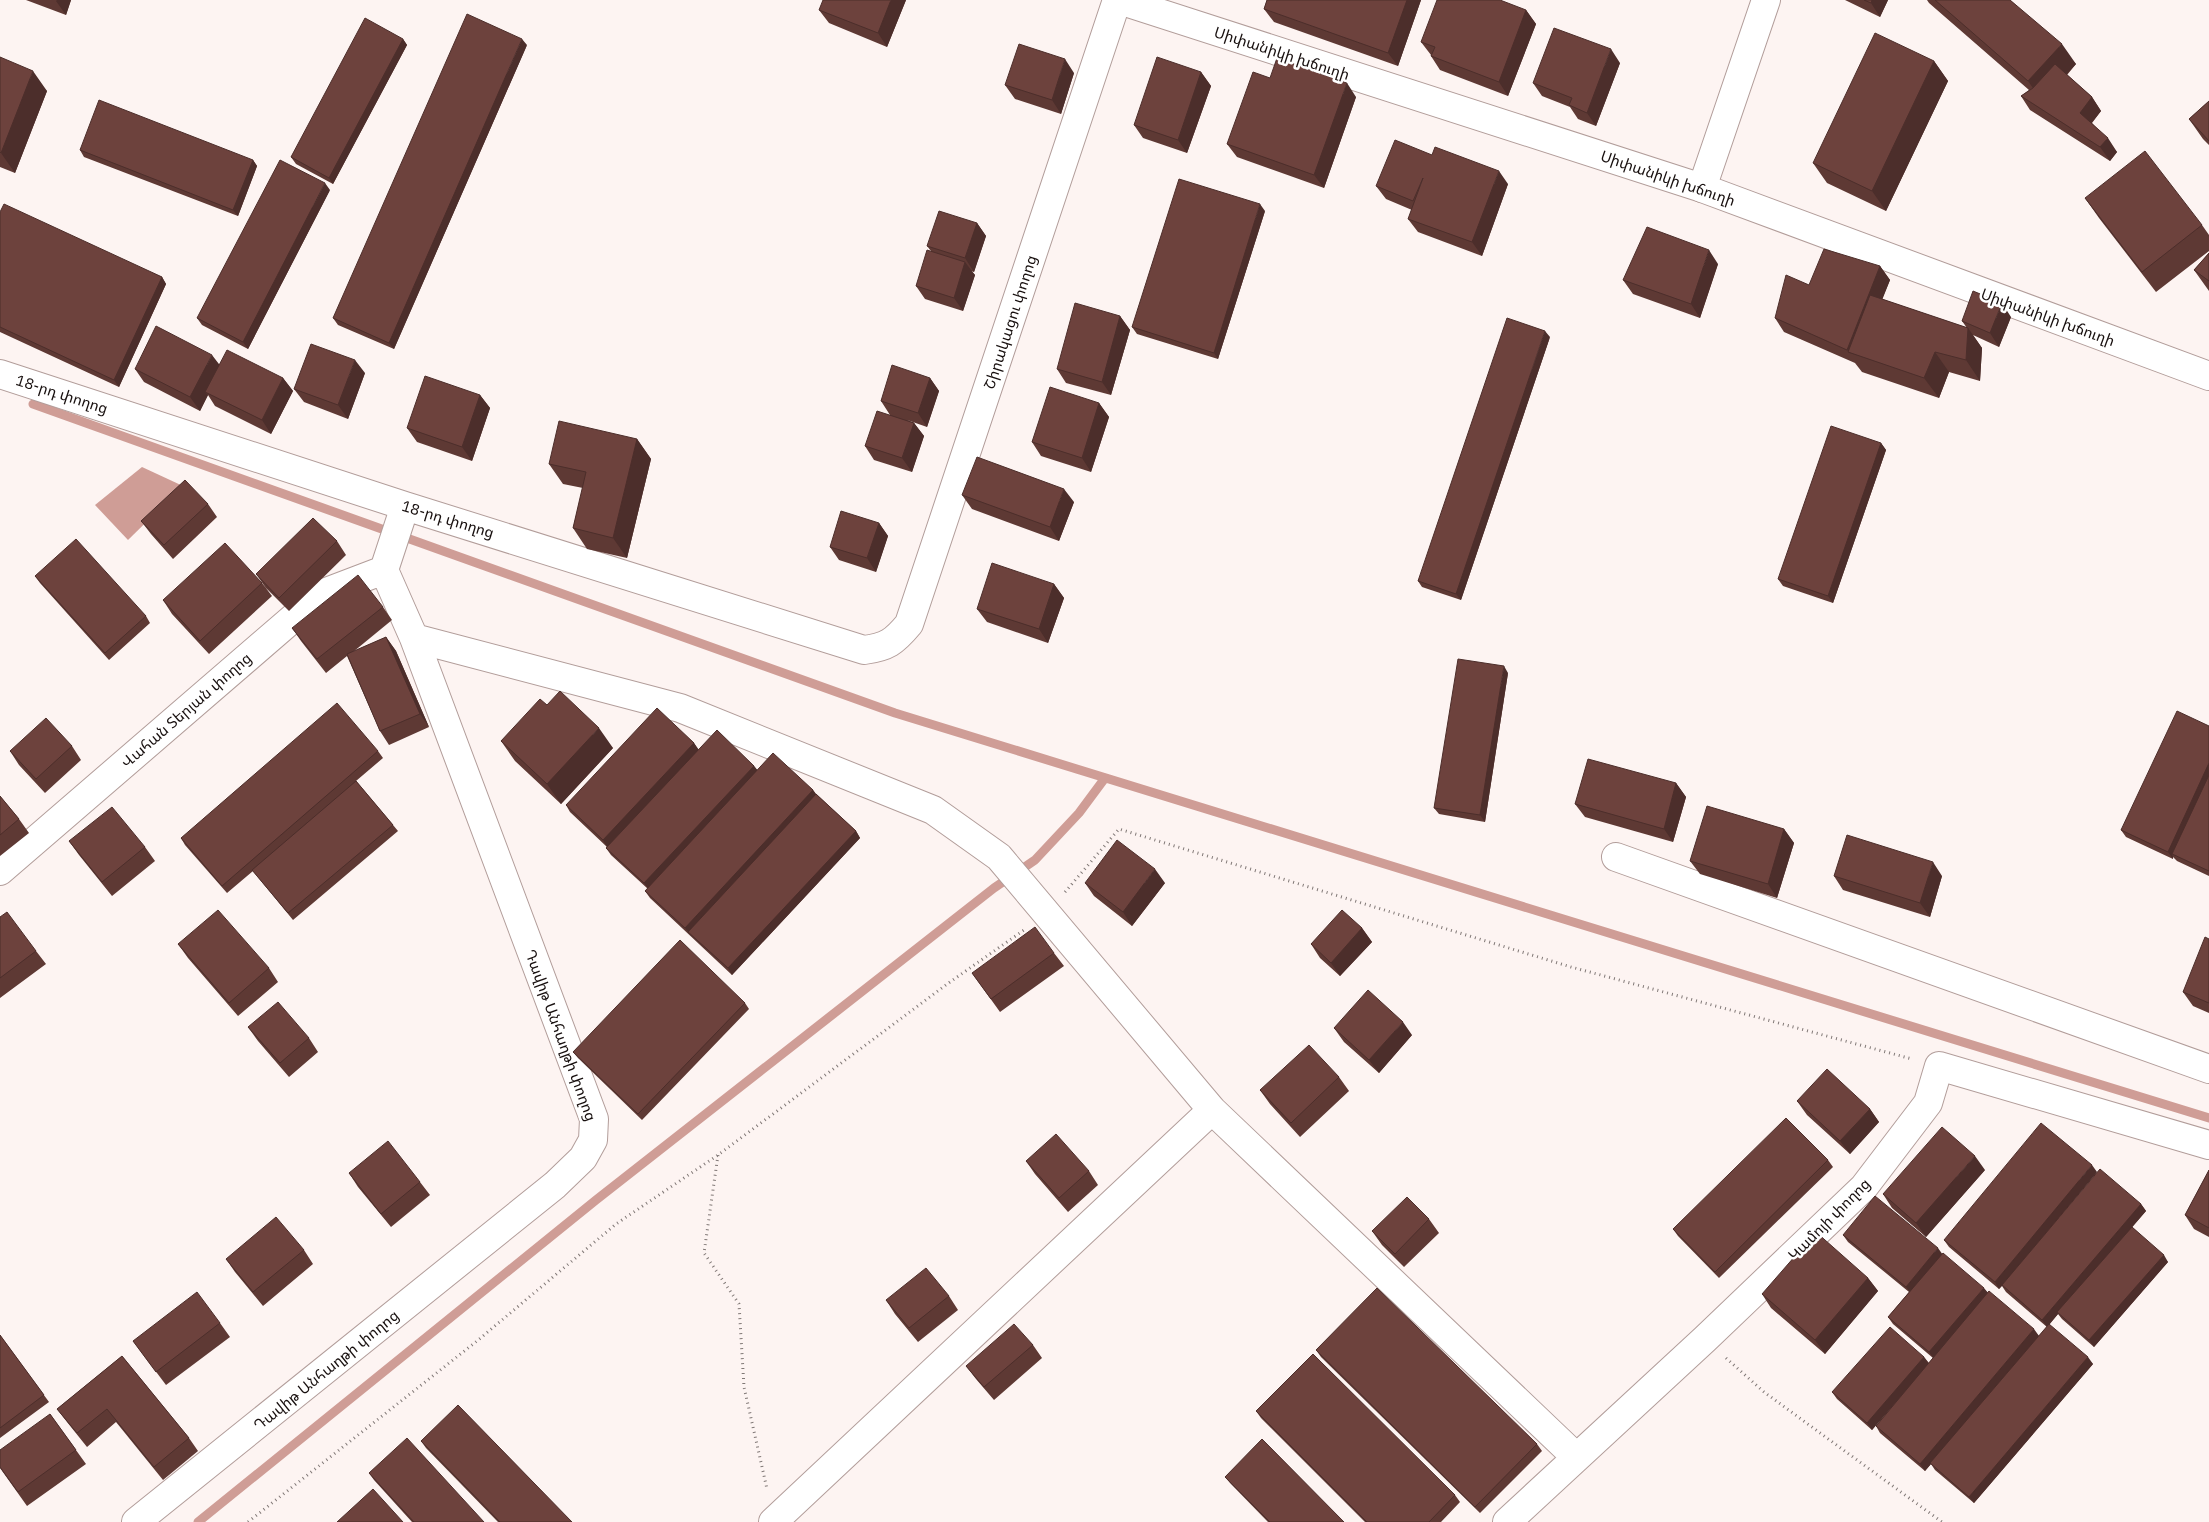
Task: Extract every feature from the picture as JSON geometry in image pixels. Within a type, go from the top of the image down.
[{"type":"street","name":"Սիփանիկի խճուղի","points":[[1118,0],[1702,188],[2209,376]]},
{"type":"street","name":"Շիրակացու փողոց","points":[[896,640],[909,624],[1118,0]]},
{"type":"street","points":[[1702,188],[1766,0]]},
{"type":"street","name":"18-րդ փողոց","points":[[0,374],[405,506],[864,650],[880,648],[896,640]]},
{"type":"street","points":[[384,570],[405,506]]},
{"type":"street","name":"Դավիթ Անհաղթի փողոց","points":[[136,1522],[555,1185],[583,1158],[593,1140],[594,1119],[414,638],[384,570]]},
{"type":"street","name":"Վահան Տերյան փողոց","points":[[0,871],[321,594],[384,570]]},
{"type":"street","points":[[414,638],[680,708],[933,810],[999,857],[1212,1110],[1576,1456]]},
{"type":"street","points":[[1616,857],[2209,1069]]},
{"type":"street","points":[[1939,1066],[2209,1145]]},
{"type":"street","name":"Կամոյի փողոց","points":[[1507,1522],[1576,1456],[1705,1339],[1864,1186],[1928,1103],[1939,1066]]},
{"type":"street","points":[[773,1522],[1212,1110]]},
{"type":"path","points":[[248,1522],[477,1341],[616,1224],[718,1155],[950,982],[1046,915],[1119,829],[1571,967],[1939,1066]]},
{"type":"path","points":[[718,1155],[704,1253],[739,1304],[744,1387],[773,1522]]},
{"type":"path","points":[[1705,1339],[1764,1392],[1942,1522]]},
{"type":"shaded area","points":[[142,467],[183,486],[128,540],[95,505]]},
{"type":"building","points":[[823,0],[891,0],[878,33],[819,10]]},
{"type":"building","points":[[1267,0],[1407,0],[1388,53],[1264,9]]},
{"type":"building","points":[[1437,0],[1500,0],[1526,10],[1499,82],[1431,56],[1435,47],[1421,42]]},
{"type":"building","points":[[1935,0],[2010,0],[2062,44],[2028,81]]},
{"type":"building","points":[[467,14],[522,39],[389,343],[333,318]]},
{"type":"building","points":[[365,18],[403,39],[329,178],[291,157]]},
{"type":"building","points":[[1554,28],[1611,49],[1587,113],[1569,105],[1572,98],[1533,83]]},
{"type":"building","points":[[1875,33],[1934,61],[1872,191],[1813,163]]},
{"type":"building","points":[[1019,44],[1065,59],[1052,100],[1005,85]]},
{"type":"building","points":[[0,57],[33,71],[1,153],[0,152]]},
{"type":"building","points":[[1157,57],[1201,72],[1178,140],[1134,125]]},
{"type":"building","points":[[1277,58],[1347,83],[1314,175],[1227,144],[1253,72],[1270,78]]},
{"type":"building","points":[[2055,64],[2092,97],[2080,113],[2108,138],[2100,147],[2021,96],[2033,88]]},
{"type":"building","points":[[99,100],[253,160],[233,210],[80,150]]},
{"type":"building","points":[[2209,101],[2209,141],[2189,119]]},
{"type":"building","points":[[1395,140],[1432,155],[1435,147],[1499,171],[1472,242],[1408,219],[1423,178],[1413,201],[1376,186]]},
{"type":"building","points":[[2145,151],[2202,225],[2142,272],[2085,198]]},
{"type":"building","points":[[280,160],[325,183],[243,342],[197,318]]},
{"type":"building","points":[[1179,179],[1260,204],[1214,353],[1132,327]]},
{"type":"building","points":[[4,204],[162,277],[114,380],[0,327],[0,212]]},
{"type":"building","points":[[939,211],[977,223],[965,258],[927,246]]},
{"type":"building","points":[[1647,227],[1709,250],[1691,304],[1623,280]]},
{"type":"building","points":[[1824,249],[1880,266],[1847,350],[1775,318],[1786,275],[1809,285]]},
{"type":"building","points":[[927,250],[965,262],[954,298],[916,286]]},
{"type":"building","points":[[2209,253],[2209,281],[2194,270]]},
{"type":"building","points":[[1973,291],[2002,303],[1990,333],[1962,321]]},
{"type":"building","points":[[1870,295],[1968,328],[1966,360],[1935,352],[1924,378],[1848,352]]},
{"type":"building","points":[[1075,303],[1120,316],[1102,382],[1057,369]]},
{"type":"building","points":[[1507,318],[1545,331],[1456,594],[1418,581]]},
{"type":"building","points":[[156,326],[212,355],[190,397],[135,369]]},
{"type":"building","points":[[311,344],[355,360],[338,405],[294,389]]},
{"type":"building","points":[[227,350],[283,378],[262,420],[205,392]]},
{"type":"building","points":[[892,365],[930,378],[918,413],[881,401]]},
{"type":"building","points":[[425,376],[480,395],[462,447],[407,428]]},
{"type":"building","points":[[1050,387],[1099,403],[1082,458],[1032,442]]},
{"type":"building","points":[[877,411],[914,423],[902,458],[865,446]]},
{"type":"building","points":[[559,421],[637,439],[613,538],[573,528],[586,472],[549,464]]},
{"type":"building","points":[[1831,426],[1881,443],[1828,596],[1778,579]]},
{"type":"building","points":[[977,457],[1064,489],[1050,527],[962,495]]},
{"type":"building","points":[[185,480],[208,504],[164,545],[141,521]]},
{"type":"building","points":[[841,511],[879,523],[867,558],[830,547]]},
{"type":"building","points":[[313,518],[337,541],[279,598],[256,574]]},
{"type":"building","points":[[76,539],[146,616],[105,653],[35,576]]},
{"type":"building","points":[[225,543],[262,583],[200,641],[163,600]]},
{"type":"building","points":[[992,563],[1054,584],[1039,629],[977,609]]},
{"type":"building","points":[[358,575],[383,607],[317,659],[292,628]]},
{"type":"building","points":[[386,637],[420,714],[380,731],[347,654]]},
{"type":"building","points":[[1458,659],[1504,666],[1480,815],[1434,808]]},
{"type":"building","points":[[560,691],[599,728],[547,784],[501,741],[540,699],[547,705]]},
{"type":"building","points":[[337,703],[378,751],[222,886],[181,838]]},
{"type":"building","points":[[657,708],[694,743],[603,840],[566,805]]},
{"type":"building","points":[[2177,711],[2209,726],[2209,763],[2168,852],[2121,830]]},
{"type":"building","points":[[46,718],[72,746],[36,779],[10,751]]},
{"type":"building","points":[[717,730],[754,766],[644,883],[606,848]]},
{"type":"building","points":[[773,753],[813,790],[685,928],[645,891]]},
{"type":"building","points":[[1588,759],[1676,783],[1664,829],[1575,804]]},
{"type":"building","points":[[2209,775],[2209,871],[2172,854]]},
{"type":"building","points":[[356,781],[393,825],[288,913],[252,870]]},
{"type":"building","points":[[816,794],[856,831],[728,968],[688,932]]},
{"type":"building","points":[[0,796],[19,819],[0,835]]},
{"type":"building","points":[[1707,806],[1784,829],[1768,884],[1690,861]]},
{"type":"building","points":[[112,807],[145,847],[102,882],[69,841]]},
{"type":"building","points":[[1847,835],[1933,862],[1920,903],[1834,876]]},
{"type":"building","points":[[1117,840],[1155,869],[1123,912],[1085,883]]},
{"type":"building","points":[[218,910],[269,968],[229,1003],[178,944]]},
{"type":"building","points":[[1342,910],[1362,928],[1331,963],[1311,944]]},
{"type":"building","points":[[7,912],[36,951],[0,978],[0,917]]},
{"type":"building","points":[[1035,927],[1054,953],[991,999],[972,973]]},
{"type":"building","points":[[2205,937],[2209,939],[2209,1003],[2183,992]]},
{"type":"building","points":[[680,940],[745,1003],[638,1114],[573,1052]]},
{"type":"building","points":[[1368,990],[1403,1022],[1369,1060],[1334,1028]]},
{"type":"building","points":[[278,1002],[309,1038],[280,1063],[248,1027]]},
{"type":"building","points":[[1309,1045],[1339,1077],[1291,1123],[1260,1090]]},
{"type":"building","points":[[1827,1069],[1870,1109],[1840,1141],[1797,1101]]},
{"type":"building","points":[[1786,1118],[1828,1160],[1715,1272],[1673,1229]]},
{"type":"building","points":[[2041,1123],[2092,1165],[1995,1282],[1944,1240]]},
{"type":"building","points":[[1942,1127],[1975,1156],[1916,1223],[1883,1194]]},
{"type":"building","points":[[1056,1134],[1089,1171],[1059,1198],[1026,1161]]},
{"type":"building","points":[[388,1141],[420,1182],[381,1214],[349,1173]]},
{"type":"building","points":[[2100,1169],[2141,1204],[2042,1320],[2002,1285]]},
{"type":"building","points":[[2209,1170],[2209,1228],[2185,1215]]},
{"type":"building","points":[[1875,1196],[1938,1248],[1906,1287],[1843,1235]]},
{"type":"building","points":[[1407,1197],[1429,1219],[1395,1254],[1372,1231]]},
{"type":"building","points":[[276,1217],[304,1250],[253,1292],[226,1259]]},
{"type":"building","points":[[2132,1227],[2164,1255],[2089,1340],[2057,1312]]},
{"type":"building","points":[[1816,1232],[1868,1278],[1815,1340],[1762,1294]]},
{"type":"building","points":[[1943,1253],[1984,1288],[1929,1352],[1888,1317]]},
{"type":"building","points":[[926,1268],[949,1296],[909,1328],[886,1300]]},
{"type":"building","points":[[1377,1288],[1537,1444],[1475,1507],[1316,1350]]},
{"type":"building","points":[[1989,1291],[2034,1329],[1920,1464],[1876,1426]]},
{"type":"building","points":[[197,1292],[220,1323],[156,1372],[133,1341]]},
{"type":"building","points":[[1014,1324],[1033,1345],[984,1387],[966,1366]]},
{"type":"building","points":[[2049,1324],[2088,1357],[1969,1497],[1930,1463]]},
{"type":"building","points":[[1890,1327],[1924,1357],[1867,1423],[1832,1392]]},
{"type":"building","points":[[0,1335],[44,1395],[0,1428]]},
{"type":"building","points":[[1313,1354],[1455,1495],[1429,1522],[1367,1522],[1256,1411]]},
{"type":"building","points":[[122,1356],[189,1438],[154,1467],[107,1409],[77,1433],[57,1409]]},
{"type":"building","points":[[458,1405],[572,1522],[500,1522],[421,1441]]},
{"type":"building","points":[[50,1414],[76,1450],[18,1492],[0,1467],[0,1450]]},
{"type":"building","points":[[407,1438],[484,1522],[414,1522],[369,1473]]},
{"type":"building","points":[[1262,1439],[1344,1522],[1270,1522],[1225,1477]]},
{"type":"building","points":[[373,1489],[403,1522],[337,1522]]},
{"type":"waterway","points":[[33,404],[895,713],[2209,1118]]},
{"type":"waterway","points":[[198,1522],[596,1200],[994,888],[1035,860],[1079,813],[1105,778]]}]
